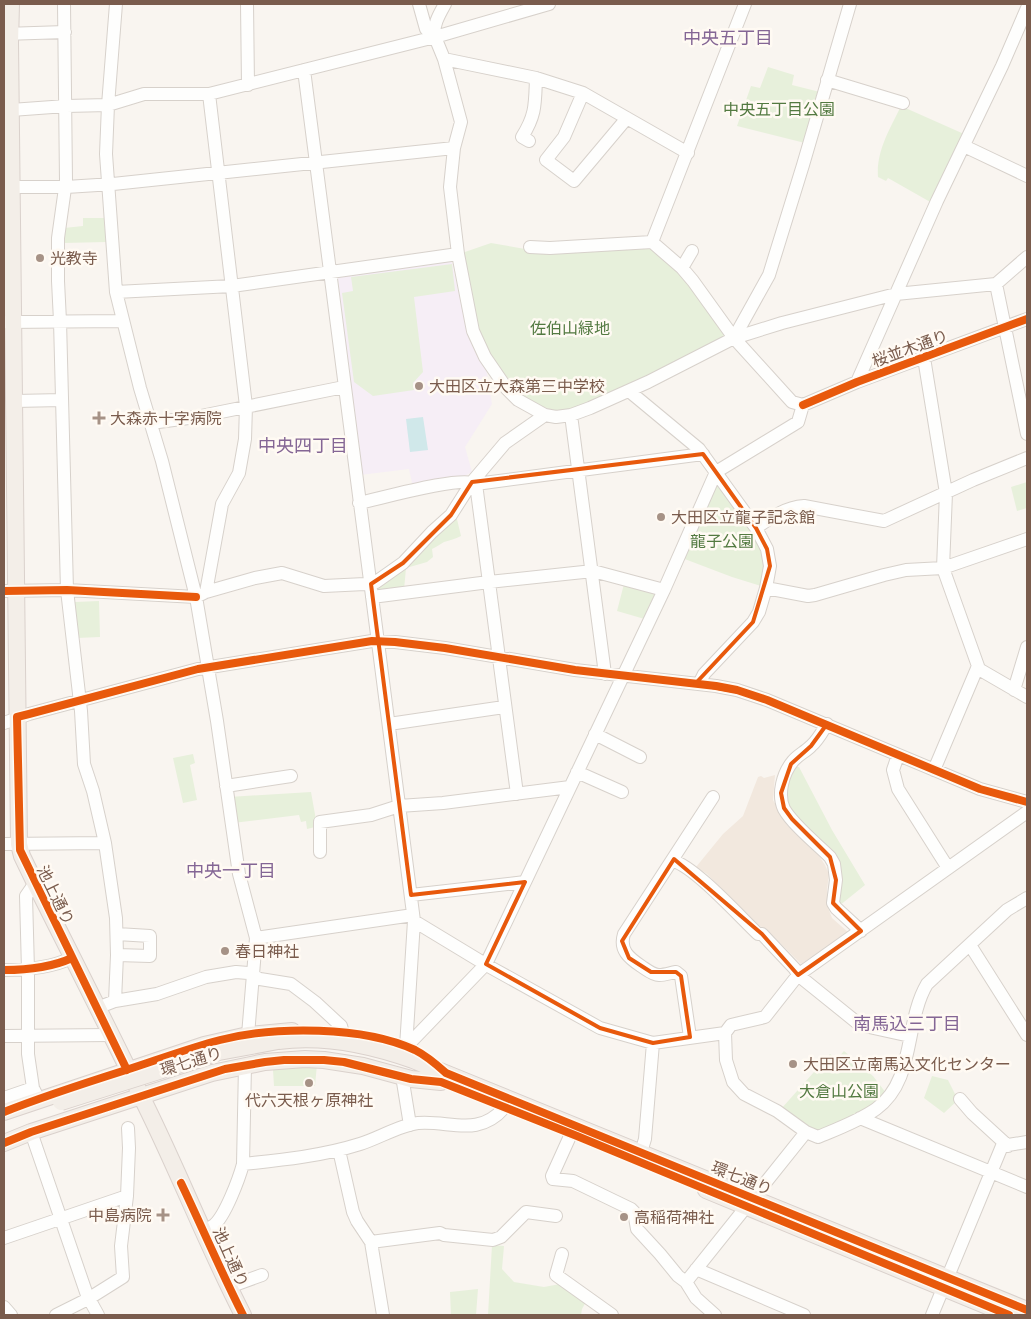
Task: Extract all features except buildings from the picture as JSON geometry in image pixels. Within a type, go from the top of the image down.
[{"type":"main road","name":"池上通り","points":[[11,4],[7,34],[10,110],[8,322],[15,401],[9,455],[11,844],[22,856],[111,1036],[204,1231],[228,1287],[243,1315]]},
{"type":"main road","points":[[4,1112],[35,1094],[127,1070],[213,1042],[248,1035],[296,1031],[344,1033],[375,1038],[409,1053],[443,1077]]},
{"type":"main road","name":"環七通り","points":[[4,1122],[279,1045],[309,1040],[348,1043],[388,1052],[409,1053]]},
{"type":"main road","name":"環七通り","points":[[279,1045],[374,1058],[443,1077],[641,1152],[750,1203]]},
{"type":"main road","points":[[4,1144],[31,1132],[221,1070],[245,1065],[284,1060],[324,1060],[363,1066],[402,1076],[443,1077]]},
{"type":"main road","name":"環七通り","points":[[443,1077],[504,1108],[750,1203],[946,1284],[1009,1315]]},
{"type":"main road","name":"環七通り","points":[[4,1133],[62,1107]]},
{"type":"main road","name":"環七通り","points":[[946,1284],[1027,1310]]},
{"type":"street","points":[[64,4],[66,187],[58,238],[58,281],[67,590],[80,700],[84,764],[93,791],[105,843],[117,934],[115,1001]]},
{"type":"street","points":[[116,4],[106,154],[116,292],[140,388],[182,536],[201,594],[207,668],[239,874],[256,938],[248,1035]]},
{"type":"street","points":[[247,4],[248,85]]},
{"type":"street","points":[[419,4],[426,29],[435,37]]},
{"type":"street","points":[[445,4],[438,18],[434,33],[444,59],[461,122],[454,148],[450,186],[458,254],[473,331],[485,357],[507,388],[518,400],[545,415],[556,417],[571,415],[629,391],[734,338],[789,321],[896,294],[996,284],[1027,257]]},
{"type":"street","points":[[10,110],[108,105],[144,94],[209,94],[435,37],[549,4]]},
{"type":"street","points":[[652,242],[745,4]]},
{"type":"street","points":[[734,338],[769,275],[850,4]]},
{"type":"street","points":[[857,382],[937,201],[1027,8]]},
{"type":"street","points":[[7,34],[65,32]]},
{"type":"street","points":[[444,59],[536,78],[583,93],[688,153]]},
{"type":"street","points":[[304,70],[414,918],[409,1053]]},
{"type":"street","points":[[530,141],[522,137],[532,122],[536,78]]},
{"type":"street","points":[[827,80],[903,103]]},
{"type":"street","points":[[583,93],[564,137],[546,160],[574,181],[627,118]]},
{"type":"street","points":[[201,594],[222,504],[239,473],[245,439],[246,406],[209,94]]},
{"type":"street","points":[[964,146],[1027,176]]},
{"type":"street","points":[[8,187],[66,187],[108,184],[315,164],[403,152],[454,148]]},
{"type":"street","points":[[409,1053],[486,964],[664,590],[716,472],[798,422],[803,405],[792,402],[734,338],[693,280],[652,242],[550,248],[530,247]]},
{"type":"street","points":[[682,268],[692,251]]},
{"type":"street","points":[[116,292],[232,286],[458,254]]},
{"type":"street","points":[[996,284],[1027,434]]},
{"type":"street","name":"桜並木通り","points":[[803,405],[857,382],[1027,319]]},
{"type":"street","points":[[8,322],[123,321]]},
{"type":"street","points":[[924,358],[946,494],[943,568],[978,666],[934,770]]},
{"type":"street","points":[[151,423],[196,417],[344,387]]},
{"type":"street","points":[[629,391],[683,435],[702,454],[756,528],[767,549],[770,566],[759,612],[753,622],[704,674],[699,684]]},
{"type":"street","points":[[15,401],[62,400]]},
{"type":"street","points":[[10,591],[67,590],[201,594],[282,572],[324,586],[371,584],[403,563],[432,532],[451,516],[505,442],[545,415]]},
{"type":"street","points":[[571,415],[605,674]]},
{"type":"street","points":[[359,503],[460,481],[474,483],[702,454]]},
{"type":"street","points":[[756,528],[795,506],[884,521],[1027,458]]},
{"type":"street","points":[[474,483],[517,794]]},
{"type":"street","points":[[766,588],[808,596],[815,595],[906,570],[943,568],[1027,539]]},
{"type":"street","points":[[372,597],[592,571],[664,590]]},
{"type":"street","points":[[10,720],[207,668],[379,641],[445,648],[605,674],[728,688],[751,694],[827,724],[995,794],[1027,802]]},
{"type":"street","points":[[1014,690],[1027,647]]},
{"type":"street","points":[[978,668],[1027,697]]},
{"type":"street","points":[[388,724],[504,707]]},
{"type":"street","points":[[827,724],[811,746],[791,764],[783,782],[781,793],[784,808],[792,819],[830,857],[834,864],[836,880],[833,903],[861,931]]},
{"type":"street","points":[[595,734],[640,756]]},
{"type":"street","points":[[898,755],[893,770],[898,789],[948,868]]},
{"type":"street","points":[[577,772],[622,792]]},
{"type":"street","points":[[226,786],[291,776]]},
{"type":"street","points":[[320,852],[320,822],[372,815],[399,806],[570,787]]},
{"type":"street","points":[[690,1037],[682,976],[676,972],[658,975],[650,972],[628,958],[622,941],[624,934],[713,797]]},
{"type":"street","points":[[1027,812],[798,975],[765,1017],[731,1025],[725,1033],[726,1060],[733,1082],[744,1094],[777,1111],[806,1132],[818,1137],[860,1118],[881,1105],[896,1088],[903,1073],[920,995],[927,984],[1007,910],[1027,898]]},
{"type":"street","points":[[11,844],[105,843]]},
{"type":"street","points":[[672,861],[679,863],[703,882],[758,934],[762,934],[795,969],[798,975],[860,1025],[910,1036]]},
{"type":"street","points":[[411,895],[525,882]]},
{"type":"street","points":[[4,1098],[35,1094],[28,1054],[26,896],[35,883]]},
{"type":"street","points":[[256,938],[414,918],[486,964],[600,1028],[653,1043],[725,1033]]},
{"type":"street","points":[[117,934],[150,936],[150,956],[117,955]]},
{"type":"street","points":[[970,945],[1027,1035]]},
{"type":"street","points":[[4,970],[28,970],[72,958]]},
{"type":"street","points":[[97,1008],[115,1001],[157,994],[206,977],[236,972],[253,975],[260,979],[291,984],[315,1002],[341,1026],[344,1033]]},
{"type":"street","points":[[4,1036],[111,1036]]},
{"type":"street","points":[[213,1042],[223,1055],[221,1070]]},
{"type":"street","points":[[641,1152],[645,1139],[653,1043]]},
{"type":"street","points":[[170,1056],[167,1064],[168,1072],[179,1084]]},
{"type":"street","points":[[204,1231],[216,1224],[229,1200],[243,1164],[245,1065]]},
{"type":"street","points":[[402,1076],[410,1126]]},
{"type":"street","points":[[960,1099],[972,1113],[1008,1146]]},
{"type":"street","points":[[243,1164],[278,1161],[339,1150],[361,1144],[417,1123],[466,1126],[492,1119],[504,1108]]},
{"type":"street","points":[[860,1118],[1027,1187]]},
{"type":"street","points":[[56,1315],[88,1299],[123,1277],[121,1246],[127,1196],[128,1128]]},
{"type":"street","points":[[31,1132],[88,1299],[98,1315]]},
{"type":"street","points":[[686,1282],[806,1132]]},
{"type":"street","points":[[571,1134],[552,1176],[547,1179],[573,1181],[631,1209],[634,1212],[637,1229],[678,1276],[686,1282],[696,1298],[715,1315]]},
{"type":"street","points":[[932,1315],[1002,1146],[1027,1142]]},
{"type":"street","points":[[339,1150],[353,1212],[371,1242],[383,1315]]},
{"type":"street","points":[[4,1238],[127,1196]]},
{"type":"street","points":[[371,1242],[440,1233],[444,1236],[493,1240],[501,1237],[526,1212],[556,1216]]},
{"type":"street","points":[[562,1254],[556,1275],[612,1315]]},
{"type":"street","points":[[696,1269],[804,1315]]},
{"type":"street","points":[[228,1287],[262,1275]]},
{"type":"street","points":[[4,1307],[11,1315]]},
{"type":"highlighted area","points":[[703,454],[756,528],[767,549],[770,566],[753,622],[695,684],[746,693],[827,724],[811,746],[791,764],[781,793],[784,808],[792,819],[830,857],[836,880],[833,903],[861,931],[798,975],[762,934],[674,859],[622,941],[629,958],[651,972],[676,972],[681,976],[690,1037],[653,1043],[600,1028],[486,964],[525,882],[411,895],[371,584],[403,563],[451,515],[472,482]]},
{"type":"shaded area","name":"大田区立大森第三中学校","points":[[451,259],[467,330],[486,368],[492,404],[465,447],[472,472],[461,478],[413,487],[409,469],[360,475],[338,277]]},
{"type":"shaded area","points":[[775,775],[773,800],[787,825],[818,854],[825,865],[829,874],[827,905],[832,918],[849,933],[801,964],[768,931],[757,924],[707,874],[696,867],[723,834],[743,816],[758,777],[764,778]]},
{"type":"green space","name":"中央五丁目公園","points":[[768,67],[794,75],[792,85],[820,92],[805,143],[737,126],[751,86],[760,88]]},
{"type":"green space","points":[[901,106],[964,134],[932,203],[888,178],[886,181],[878,177],[881,149]]},
{"type":"green space","points":[[83,218],[104,218],[106,242],[63,243],[64,228],[83,226]]},
{"type":"green space","name":"佐伯山緑地","points":[[491,243],[525,249],[648,244],[680,269],[730,338],[571,415],[537,405],[526,400],[476,339],[462,253]]},
{"type":"green space","points":[[452,264],[455,291],[414,297],[423,372],[413,383],[414,390],[373,396],[354,382],[342,293],[353,291],[351,277]]},
{"type":"green space","points":[[1027,482],[1027,508],[1017,511],[1011,487]]},
{"type":"green space","name":"龍子公園","points":[[716,483],[753,532],[764,553],[766,565],[761,586],[682,558]]},
{"type":"green space","points":[[456,515],[461,536],[432,549],[433,557],[427,562],[406,568],[404,590],[375,595],[374,588]]},
{"type":"green space","points":[[624,584],[659,593],[648,620],[617,611]]},
{"type":"green space","points":[[99,601],[100,637],[77,638],[75,602]]},
{"type":"green space","points":[[193,754],[195,763],[190,765],[197,800],[183,803],[173,758]]},
{"type":"green space","points":[[794,767],[799,767],[832,830],[865,885],[839,906],[840,877],[789,807],[785,790]]},
{"type":"green space","points":[[311,792],[316,820],[315,827],[307,829],[306,821],[301,822],[299,815],[233,823],[229,797]]},
{"type":"green space","name":"大倉山公園","points":[[844,1051],[873,1076],[886,1093],[874,1107],[818,1136],[781,1109],[830,1054],[837,1059]]},
{"type":"green space","points":[[317,1064],[315,1086],[274,1086],[273,1070]]},
{"type":"green space","points":[[932,1076],[948,1080],[958,1100],[944,1113],[924,1098]]},
{"type":"green space","points":[[492,1245],[504,1246],[502,1269],[514,1282],[544,1287],[560,1284],[587,1300],[581,1315],[488,1315]]},
{"type":"green space","points":[[478,1289],[476,1315],[451,1315],[450,1292]]},
{"type":"water","points":[[423,417],[428,450],[410,452],[406,419]]},
{"type":"cycle path","points":[[803,405],[857,382],[1027,319]]},
{"type":"cycle path","points":[[4,591],[67,590],[196,597]]},
{"type":"cycle path","points":[[127,1070],[20,850],[17,717],[198,669],[372,641],[395,642],[445,648],[575,670],[737,690],[767,700],[980,789],[1027,802]]},
{"type":"cycle path","points":[[4,970],[38,968],[72,958]]},
{"type":"cycle path","points":[[4,1112],[185,1050],[242,1035],[267,1032],[319,1031],[370,1036],[415,1050],[446,1073],[1027,1310]]},
{"type":"cycle path","points":[[4,1143],[31,1132],[225,1069],[284,1060],[344,1062],[411,1079],[441,1082],[577,1136],[1009,1315]]},
{"type":"cycle path","points":[[181,1183],[243,1315]]},
{"type":"place","name":"光教寺","points":[[40,258]]},
{"type":"place","name":"大田区立大森第三中学校","points":[[419,386]]},
{"type":"place","name":"大森赤十字病院","points":[[99,418]]},
{"type":"place","name":"大田区立龍子記念館","points":[[661,517]]},
{"type":"place","name":"春日神社","points":[[225,951]]},
{"type":"place","name":"大田区立南馬込文化センター","points":[[793,1064]]},
{"type":"place","name":"代六天根ヶ原神社","points":[[309,1083]]},
{"type":"place","name":"中島病院","points":[[163,1215]]},
{"type":"place","name":"高稲荷神社","points":[[624,1217]]},
{"type":"district","name":"中央五丁目","points":[[728,38]]},
{"type":"district","name":"中央四丁目","points":[[303,446]]},
{"type":"district","name":"中央一丁目","points":[[231,871]]},
{"type":"district","name":"南馬込三丁目","points":[[907,1024]]}]
